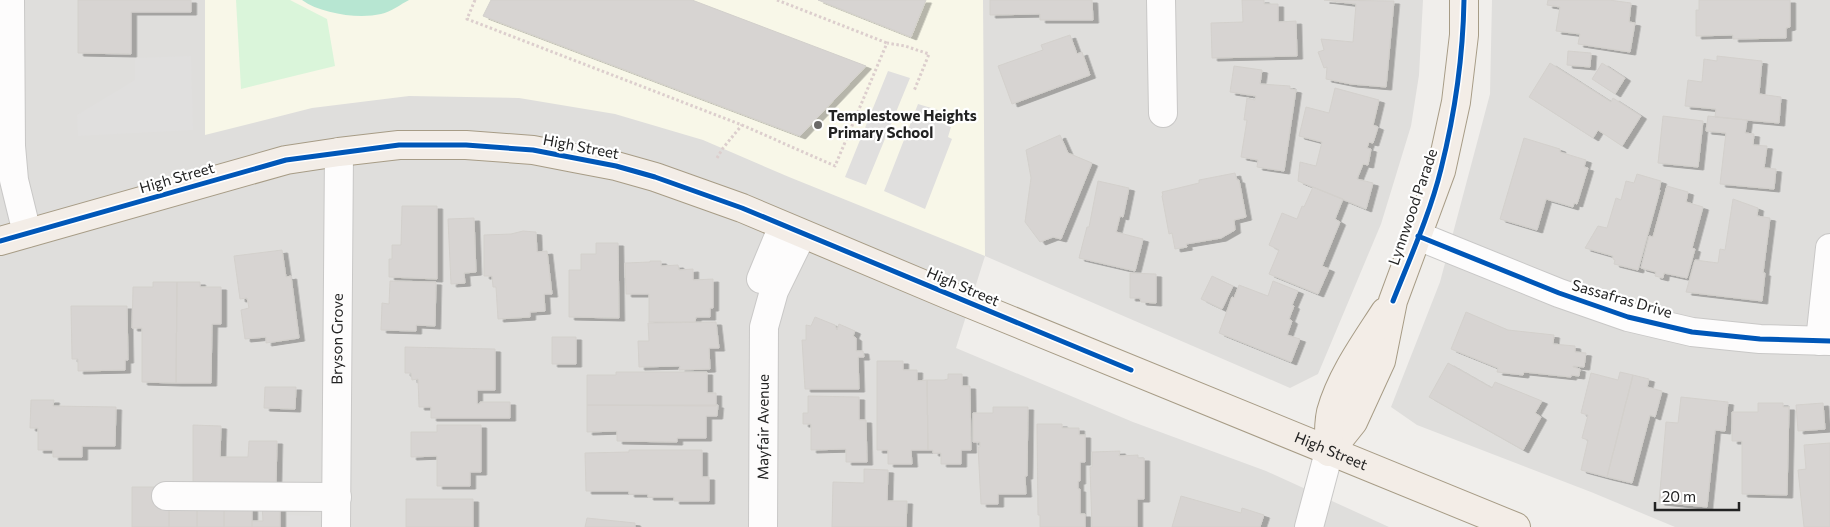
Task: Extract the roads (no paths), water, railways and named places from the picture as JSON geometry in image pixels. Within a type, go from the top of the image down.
[{"type":"main road","name":"Lynnwood Parade","points":[[1330,452],[1353,422],[1381,361],[1393,301],[1441,171],[1456,102],[1464,35],[1464,0]]},
{"type":"main road","name":"High Street","points":[[0,240],[277,163],[339,152],[407,145],[466,145],[533,150],[616,166],[655,176],[742,208],[1330,452],[1516,527]]},
{"type":"street","points":[[10,0],[11,146],[14,180],[27,233]]},
{"type":"street","points":[[1161,0],[1163,113]]},
{"type":"street","name":"Bryson Grove","points":[[336,527],[339,152]]},
{"type":"street","name":"Mayfair Avenue","points":[[763,527],[764,327],[792,230]]},
{"type":"street","name":"Sassafras Drive","points":[[1418,236],[1559,294],[1628,317],[1692,332],[1760,339],[1825,341]]},
{"type":"street","points":[[1825,341],[1830,248]]},
{"type":"street","points":[[1309,527],[1330,452]]},
{"type":"street","points":[[166,496],[337,497]]},
{"type":"place","name":"Templestowe Heights Primary School","points":[[818,125]]}]
